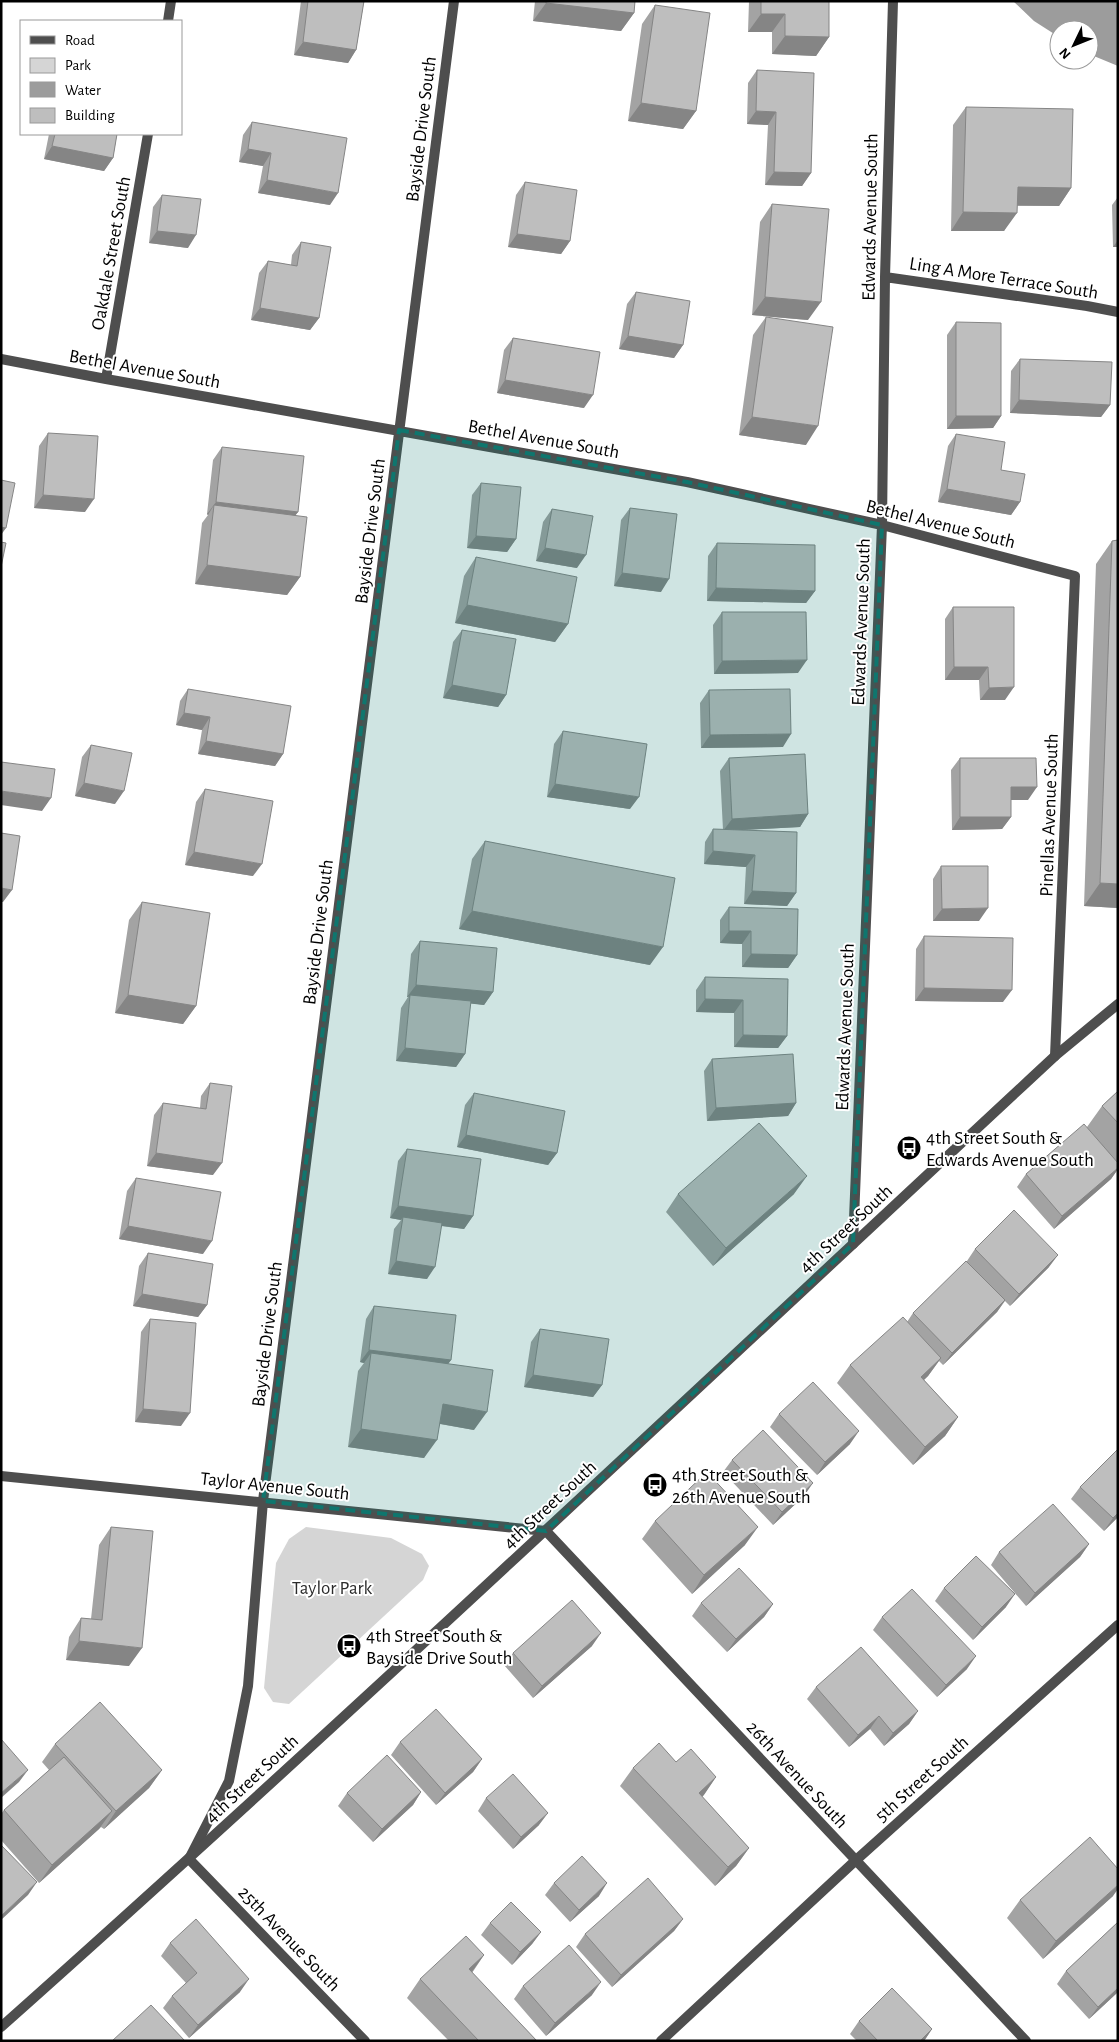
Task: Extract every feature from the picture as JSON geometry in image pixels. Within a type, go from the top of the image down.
[{"type":"street","points":[[168,20],[171,1]]},
{"type":"street","name":"Bayside Drive South","points":[[189,1859],[229,1781],[248,1686],[262,1501],[454,1]]},
{"type":"street","name":"Edwards Avenue South","points":[[853,1244],[882,525],[885,277],[893,1]]},
{"type":"street","name":"Oakdale Street South","points":[[106,379],[148,135]]},
{"type":"street","name":"Ling A More Terrace South","points":[[885,277],[1077,304],[1118,312]]},
{"type":"street","name":"Bethel Avenue South","points":[[1,359],[687,482],[882,525],[1075,576]]},
{"type":"street","name":"Pinellas Avenue South","points":[[1055,1056],[1075,576]]},
{"type":"street","name":"4th Street South","points":[[1,2027],[189,1859],[1055,1056],[1118,1004]]},
{"type":"street","name":"Taylor Avenue South","points":[[1,1476],[546,1530]]},
{"type":"street","name":"26th Avenue South","points":[[546,1530],[1026,2041]]},
{"type":"street","name":"5th Street South","points":[[661,2041],[855,1860],[1118,1625]]},
{"type":"street","name":"25th Avenue South","points":[[189,1859],[365,2041]]},
{"type":"highlighted area","points":[[399,430],[687,482],[882,525],[853,1244],[546,1531],[263,1501]]},
{"type":"green space","name":"Taylor Park","points":[[306,1527],[391,1538],[422,1554],[429,1566],[423,1580],[289,1704],[273,1702],[264,1688],[276,1563],[289,1539]]},
{"type":"water","points":[[1013,1],[1118,1],[1118,66],[1099,58],[1099,20],[1049,20],[1049,31],[1034,21]]},
{"type":"building","points":[[308,1],[364,1],[356,50],[303,42]]},
{"type":"building","points":[[546,1],[635,1],[634,13],[546,3]]},
{"type":"building","points":[[761,1],[829,1],[829,37],[785,36],[785,14],[761,14]]},
{"type":"building","points":[[655,5],[710,13],[696,111],[641,103]]},
{"type":"building","points":[[757,70],[814,73],[811,173],[774,172],[776,112],[756,111]]},
{"type":"building","points":[[966,107],[1073,109],[1071,188],[1018,187],[1017,213],[963,212]]},
{"type":"building","points":[[252,122],[347,138],[338,193],[267,180],[271,153],[248,149]]},
{"type":"building","points":[[55,135],[117,135],[113,158],[52,146]]},
{"type":"building","points":[[525,182],[577,190],[570,241],[517,234]]},
{"type":"building","points":[[162,195],[201,199],[196,235],[157,231]]},
{"type":"building","points":[[772,204],[829,209],[821,302],[765,297]]},
{"type":"building","points":[[301,242],[331,247],[319,318],[260,308],[268,261],[297,266]]},
{"type":"building","points":[[636,292],[690,301],[683,345],[628,336]]},
{"type":"building","points":[[766,317],[833,327],[818,426],[752,417]]},
{"type":"building","points":[[956,322],[1001,323],[1001,416],[956,416]]},
{"type":"building","points":[[513,338],[600,352],[593,395],[505,380]]},
{"type":"building","points":[[1020,359],[1112,362],[1110,405],[1019,400]]},
{"type":"building","points":[[48,433],[98,436],[94,499],[43,495]]},
{"type":"building","points":[[956,434],[1005,442],[1001,470],[1025,474],[1020,502],[947,489]]},
{"type":"building","points":[[222,447],[304,456],[298,512],[216,502]]},
{"type":"building","points":[[1,480],[15,483],[6,528],[1,527]]},
{"type":"building","points":[[481,483],[521,487],[516,539],[476,536]]},
{"type":"building","points":[[214,505],[307,517],[300,577],[207,565]]},
{"type":"building","points":[[630,508],[677,514],[669,579],[622,573]]},
{"type":"building","points":[[552,509],[593,516],[586,555],[545,548]]},
{"type":"building","points":[[1118,540],[1118,884],[1100,883],[1112,541]]},
{"type":"building","points":[[1,542],[6,543],[1,567]]},
{"type":"building","points":[[717,543],[815,545],[815,591],[716,588]]},
{"type":"building","points":[[476,557],[577,577],[568,624],[467,605]]},
{"type":"building","points":[[953,607],[1014,607],[1014,687],[989,688],[988,667],[954,667]]},
{"type":"building","points":[[722,612],[806,612],[807,660],[722,661]]},
{"type":"building","points":[[462,630],[516,639],[506,695],[452,685]]},
{"type":"building","points":[[188,689],[291,706],[283,754],[206,741],[210,717],[184,713]]},
{"type":"building","points":[[790,689],[791,734],[710,735],[709,690]]},
{"type":"building","points":[[563,731],[647,744],[639,797],[555,784]]},
{"type":"building","points":[[91,745],[132,753],[124,791],[84,783]]},
{"type":"building","points":[[805,754],[808,814],[732,819],[729,758]]},
{"type":"building","points":[[960,758],[1036,758],[1037,787],[1011,787],[1011,817],[960,817]]},
{"type":"building","points":[[1,762],[55,769],[51,798],[1,791]]},
{"type":"building","points":[[205,789],[273,801],[262,864],[194,852]]},
{"type":"building","points":[[713,829],[797,832],[796,893],[752,891],[755,855],[713,851]]},
{"type":"building","points":[[1,833],[20,836],[12,890],[1,888]]},
{"type":"building","points":[[485,841],[675,878],[663,947],[472,911]]},
{"type":"building","points":[[941,866],[988,866],[988,908],[942,909]]},
{"type":"building","points":[[142,902],[210,913],[196,1006],[128,995]]},
{"type":"building","points":[[729,907],[798,909],[797,955],[751,954],[751,931],[729,931]]},
{"type":"building","points":[[924,936],[1013,938],[1012,990],[924,988]]},
{"type":"building","points":[[420,941],[497,948],[493,992],[416,985]]},
{"type":"building","points":[[705,977],[788,979],[787,1036],[743,1035],[743,1000],[705,999]]},
{"type":"building","points":[[410,995],[471,1001],[465,1054],[405,1048]]},
{"type":"building","points":[[793,1054],[796,1103],[716,1108],[712,1059]]},
{"type":"building","points":[[210,1083],[232,1086],[222,1163],[156,1153],[163,1103],[206,1109]]},
{"type":"building","points":[[1118,1091],[1118,1123],[1102,1106]]},
{"type":"building","points":[[474,1093],[565,1111],[557,1153],[466,1135]]},
{"type":"building","points":[[759,1123],[807,1176],[726,1248],[678,1194]]},
{"type":"building","points":[[1084,1124],[1118,1163],[1118,1168],[1062,1216],[1026,1174]]},
{"type":"building","points":[[407,1149],[481,1159],[473,1216],[398,1206]]},
{"type":"building","points":[[136,1178],[221,1192],[212,1241],[128,1226]]},
{"type":"building","points":[[1014,1210],[1058,1255],[1019,1294],[975,1249]]},
{"type":"building","points":[[403,1217],[442,1223],[435,1267],[396,1261]]},
{"type":"building","points":[[148,1253],[213,1264],[207,1305],[142,1294]]},
{"type":"building","points":[[966,1261],[1005,1300],[952,1353],[913,1313]]},
{"type":"building","points":[[374,1306],[456,1315],[451,1360],[369,1350]]},
{"type":"building","points":[[903,1317],[941,1358],[921,1377],[958,1417],[925,1447],[850,1365]]},
{"type":"building","points":[[150,1319],[196,1323],[190,1413],[143,1409]]},
{"type":"building","points":[[540,1329],[609,1339],[602,1385],[533,1375]]},
{"type":"building","points":[[371,1353],[493,1370],[487,1412],[443,1404],[437,1440],[361,1429]]},
{"type":"building","points":[[813,1382],[859,1431],[825,1462],[779,1414]]},
{"type":"building","points":[[763,1430],[813,1483],[782,1512],[732,1460]]},
{"type":"building","points":[[1118,1449],[1118,1513],[1113,1518],[1080,1487]]},
{"type":"building","points":[[707,1472],[758,1527],[704,1575],[655,1521]]},
{"type":"building","points":[[1053,1504],[1089,1544],[1035,1593],[999,1552]]},
{"type":"building","points":[[111,1527],[153,1531],[142,1648],[79,1641],[81,1618],[102,1620]]},
{"type":"building","points":[[976,1556],[1015,1594],[982,1627],[944,1588]]},
{"type":"building","points":[[739,1568],[773,1604],[736,1639],[701,1603]]},
{"type":"building","points":[[912,1589],[976,1656],[946,1685],[882,1617]]},
{"type":"building","points":[[572,1600],[601,1633],[542,1686],[513,1653]]},
{"type":"building","points":[[861,1647],[918,1711],[893,1733],[879,1716],[858,1735],[816,1687]]},
{"type":"building","points":[[100,1702],[162,1770],[116,1811],[55,1744]]},
{"type":"building","points":[[436,1709],[482,1759],[445,1793],[400,1742]]},
{"type":"building","points":[[1,1739],[28,1770],[1,1793]]},
{"type":"building","points":[[659,1743],[676,1762],[691,1749],[716,1777],[699,1793],[749,1848],[728,1867],[633,1768]]},
{"type":"building","points":[[387,1755],[421,1792],[382,1829],[347,1793]]},
{"type":"building","points":[[64,1757],[112,1811],[52,1865],[4,1810]]},
{"type":"building","points":[[513,1774],[548,1813],[521,1837],[486,1798]]},
{"type":"building","points":[[1090,1837],[1118,1869],[1118,1885],[1056,1941],[1020,1900]]},
{"type":"building","points":[[1,1845],[37,1882],[1,1916]]},
{"type":"building","points":[[582,1856],[607,1883],[579,1910],[554,1883]]},
{"type":"building","points":[[648,1878],[683,1919],[621,1975],[585,1934]]},
{"type":"building","points":[[511,1902],[541,1932],[520,1952],[490,1923]]},
{"type":"building","points":[[196,1919],[249,1979],[198,2025],[172,1996],[197,1973],[170,1943]]},
{"type":"building","points":[[1118,1922],[1118,1988],[1098,2007],[1066,1971]]},
{"type":"building","points":[[466,1936],[484,1955],[469,1969],[537,2041],[479,2041],[420,1979]]},
{"type":"building","points":[[569,1945],[601,1982],[555,2023],[523,1986]]},
{"type":"building","points":[[892,1988],[932,2029],[920,2041],[878,2041],[859,2021]]},
{"type":"building","points":[[151,2005],[185,2041],[112,2041]]},
{"type":"place","name":"4th Street South & Edwards Avenue South","points":[[909,1148]]},
{"type":"place","name":"4th Street South & 26th Avenue South","points":[[655,1485]]},
{"type":"place","name":"4th Street South & Bayside Drive South","points":[[349,1646]]}]
